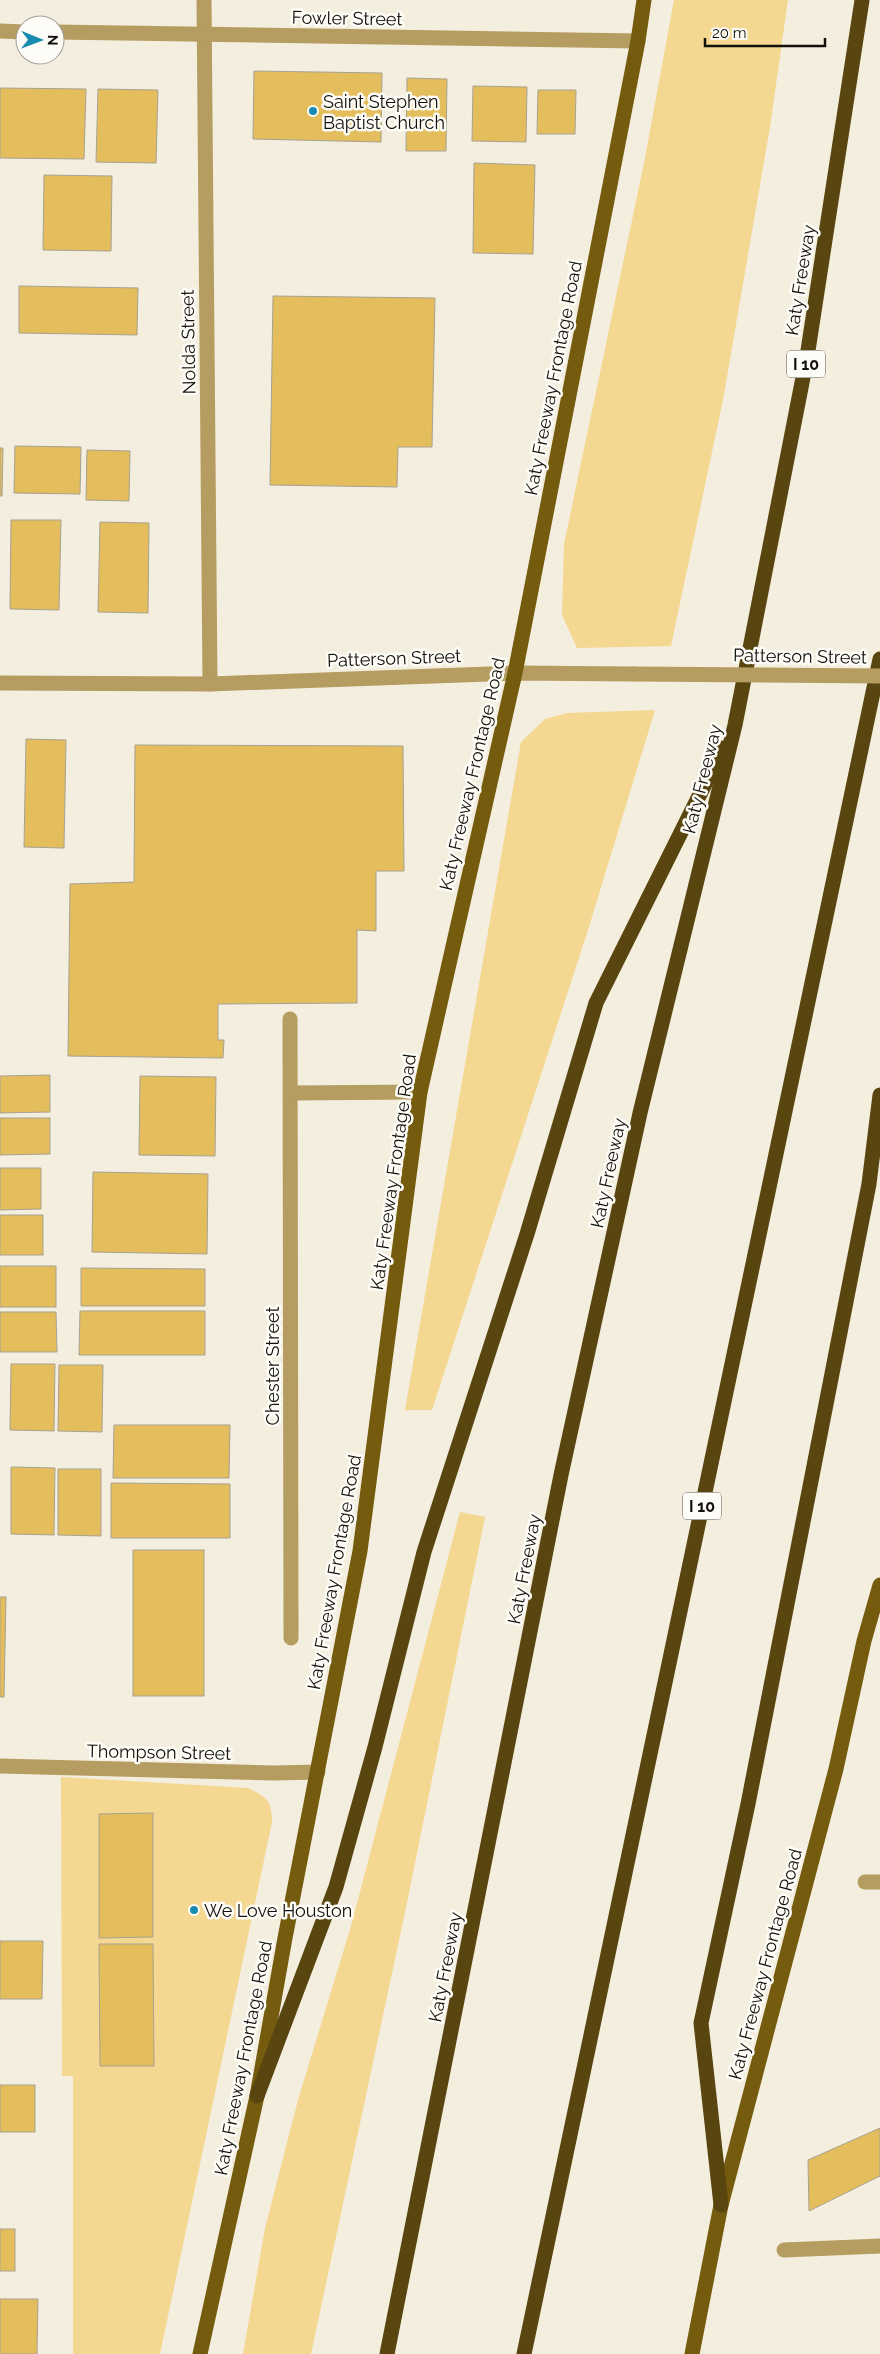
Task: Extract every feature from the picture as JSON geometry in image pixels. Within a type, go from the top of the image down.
[{"type":"highway","name":"Katy Freeway","points":[[387,2354],[561,1475],[640,1113],[735,725],[807,357],[862,0]]},
{"type":"highway","name":"I 10","points":[[524,2354],[880,658]]},
{"type":"highway","points":[[257,2096],[336,1887],[375,1747],[424,1552],[527,1234],[596,1003],[735,725]]},
{"type":"highway","points":[[721,2205],[701,2023],[748,1804],[869,1184],[880,1095]]},
{"type":"main road","name":"Katy Freeway Frontage Road","points":[[200,2354],[257,2096],[360,1551],[420,1092],[515,673],[638,41],[644,0]]},
{"type":"main road","name":"Katy Freeway Frontage Road","points":[[692,2354],[721,2205],[836,1770],[864,1641],[880,1585]]},
{"type":"street","name":"Nolda Street","points":[[204,0],[210,684]]},
{"type":"street","points":[[0,31],[15,32]]},
{"type":"street","name":"Fowler Street","points":[[65,32],[638,41]]},
{"type":"street","name":"Patterson Street","points":[[0,683],[210,684],[515,673],[880,676]]},
{"type":"street","name":"Chester Street","points":[[290,1019],[290,1638]]},
{"type":"street","points":[[291,1093],[420,1092]]},
{"type":"street","name":"Thompson Street","points":[[0,1766],[274,1773],[318,1772]]},
{"type":"street","points":[[784,2250],[880,2246]]},
{"type":"shaded area","points":[[674,0],[788,0],[770,127],[723,400],[671,646],[577,648],[562,615],[564,544],[644,163]]},
{"type":"shaded area","points":[[655,710],[588,930],[432,1410],[405,1410],[521,742],[545,719],[567,713]]},
{"type":"shaded area","points":[[460,1512],[485,1517],[408,1898],[311,2354],[243,2354],[265,2228],[298,2100],[351,1926]]},
{"type":"shaded area","points":[[61,1777],[248,1788],[264,1797],[271,1809],[272,1822],[160,2354],[73,2354],[73,2076],[62,2076]]},
{"type":"building","points":[[254,71],[382,73],[381,142],[253,139]]},
{"type":"building","points":[[407,78],[447,79],[446,151],[406,151]]},
{"type":"building","points":[[473,86],[527,87],[526,142],[472,141]]},
{"type":"building","points":[[0,88],[86,89],[84,159],[0,158]]},
{"type":"building","points":[[98,89],[158,90],[156,163],[96,162]]},
{"type":"building","points":[[538,90],[576,90],[575,134],[537,134]]},
{"type":"building","points":[[474,163],[535,165],[533,254],[473,253]]},
{"type":"building","points":[[44,175],[112,176],[111,251],[43,250]]},
{"type":"building","points":[[19,286],[138,288],[137,335],[19,333]]},
{"type":"building","points":[[273,296],[435,298],[432,447],[398,447],[397,487],[270,485]]},
{"type":"building","points":[[15,446],[81,447],[80,494],[14,493]]},
{"type":"building","points":[[0,448],[3,448],[2,496],[0,496]]},
{"type":"building","points":[[87,450],[130,451],[129,501],[86,500]]},
{"type":"building","points":[[11,520],[61,520],[59,610],[10,609]]},
{"type":"building","points":[[100,522],[149,523],[148,613],[98,612]]},
{"type":"building","points":[[26,739],[66,740],[64,848],[24,847]]},
{"type":"building","points":[[135,745],[403,746],[404,871],[376,871],[376,931],[357,930],[357,1003],[218,1004],[218,1040],[224,1040],[223,1058],[68,1056],[70,884],[134,882]]},
{"type":"building","points":[[50,1075],[50,1112],[0,1113],[0,1076]]},
{"type":"building","points":[[140,1076],[216,1077],[215,1156],[139,1155]]},
{"type":"building","points":[[0,1118],[50,1118],[50,1154],[0,1155]]},
{"type":"building","points":[[0,1168],[41,1168],[41,1209],[0,1210]]},
{"type":"building","points":[[93,1172],[208,1174],[207,1254],[92,1252]]},
{"type":"building","points":[[0,1215],[43,1215],[43,1255],[0,1255]]},
{"type":"building","points":[[0,1266],[56,1266],[56,1307],[0,1307]]},
{"type":"building","points":[[81,1268],[205,1269],[205,1306],[81,1306]]},
{"type":"building","points":[[80,1311],[205,1311],[205,1355],[79,1355]]},
{"type":"building","points":[[0,1312],[56,1312],[57,1352],[0,1352]]},
{"type":"building","points":[[11,1364],[55,1364],[54,1431],[10,1430]]},
{"type":"building","points":[[59,1365],[103,1365],[102,1432],[58,1431]]},
{"type":"building","points":[[114,1425],[230,1425],[229,1478],[113,1478]]},
{"type":"building","points":[[11,1467],[55,1468],[54,1535],[11,1534]]},
{"type":"building","points":[[58,1469],[101,1469],[101,1536],[58,1535]]},
{"type":"building","points":[[111,1483],[230,1484],[230,1538],[111,1538]]},
{"type":"building","points":[[133,1550],[204,1550],[204,1696],[133,1696]]},
{"type":"building","points":[[0,1597],[6,1597],[4,1697],[0,1697]]},
{"type":"building","points":[[153,1813],[153,1937],[99,1938],[99,1814]]},
{"type":"building","points":[[0,1941],[43,1941],[42,1999],[0,1999]]},
{"type":"building","points":[[99,1944],[153,1944],[154,2066],[100,2066]]},
{"type":"building","points":[[0,2085],[35,2085],[35,2132],[0,2132]]},
{"type":"building","points":[[880,2128],[880,2176],[809,2211],[808,2160]]},
{"type":"building","points":[[0,2229],[15,2229],[15,2271],[0,2271]]},
{"type":"building","points":[[0,2299],[38,2299],[37,2354],[0,2354]]},
{"type":"place","name":"Saint Stephen Baptist Church","points":[[313,111]]},
{"type":"place","name":"We Love Houston","points":[[194,1910]]}]
